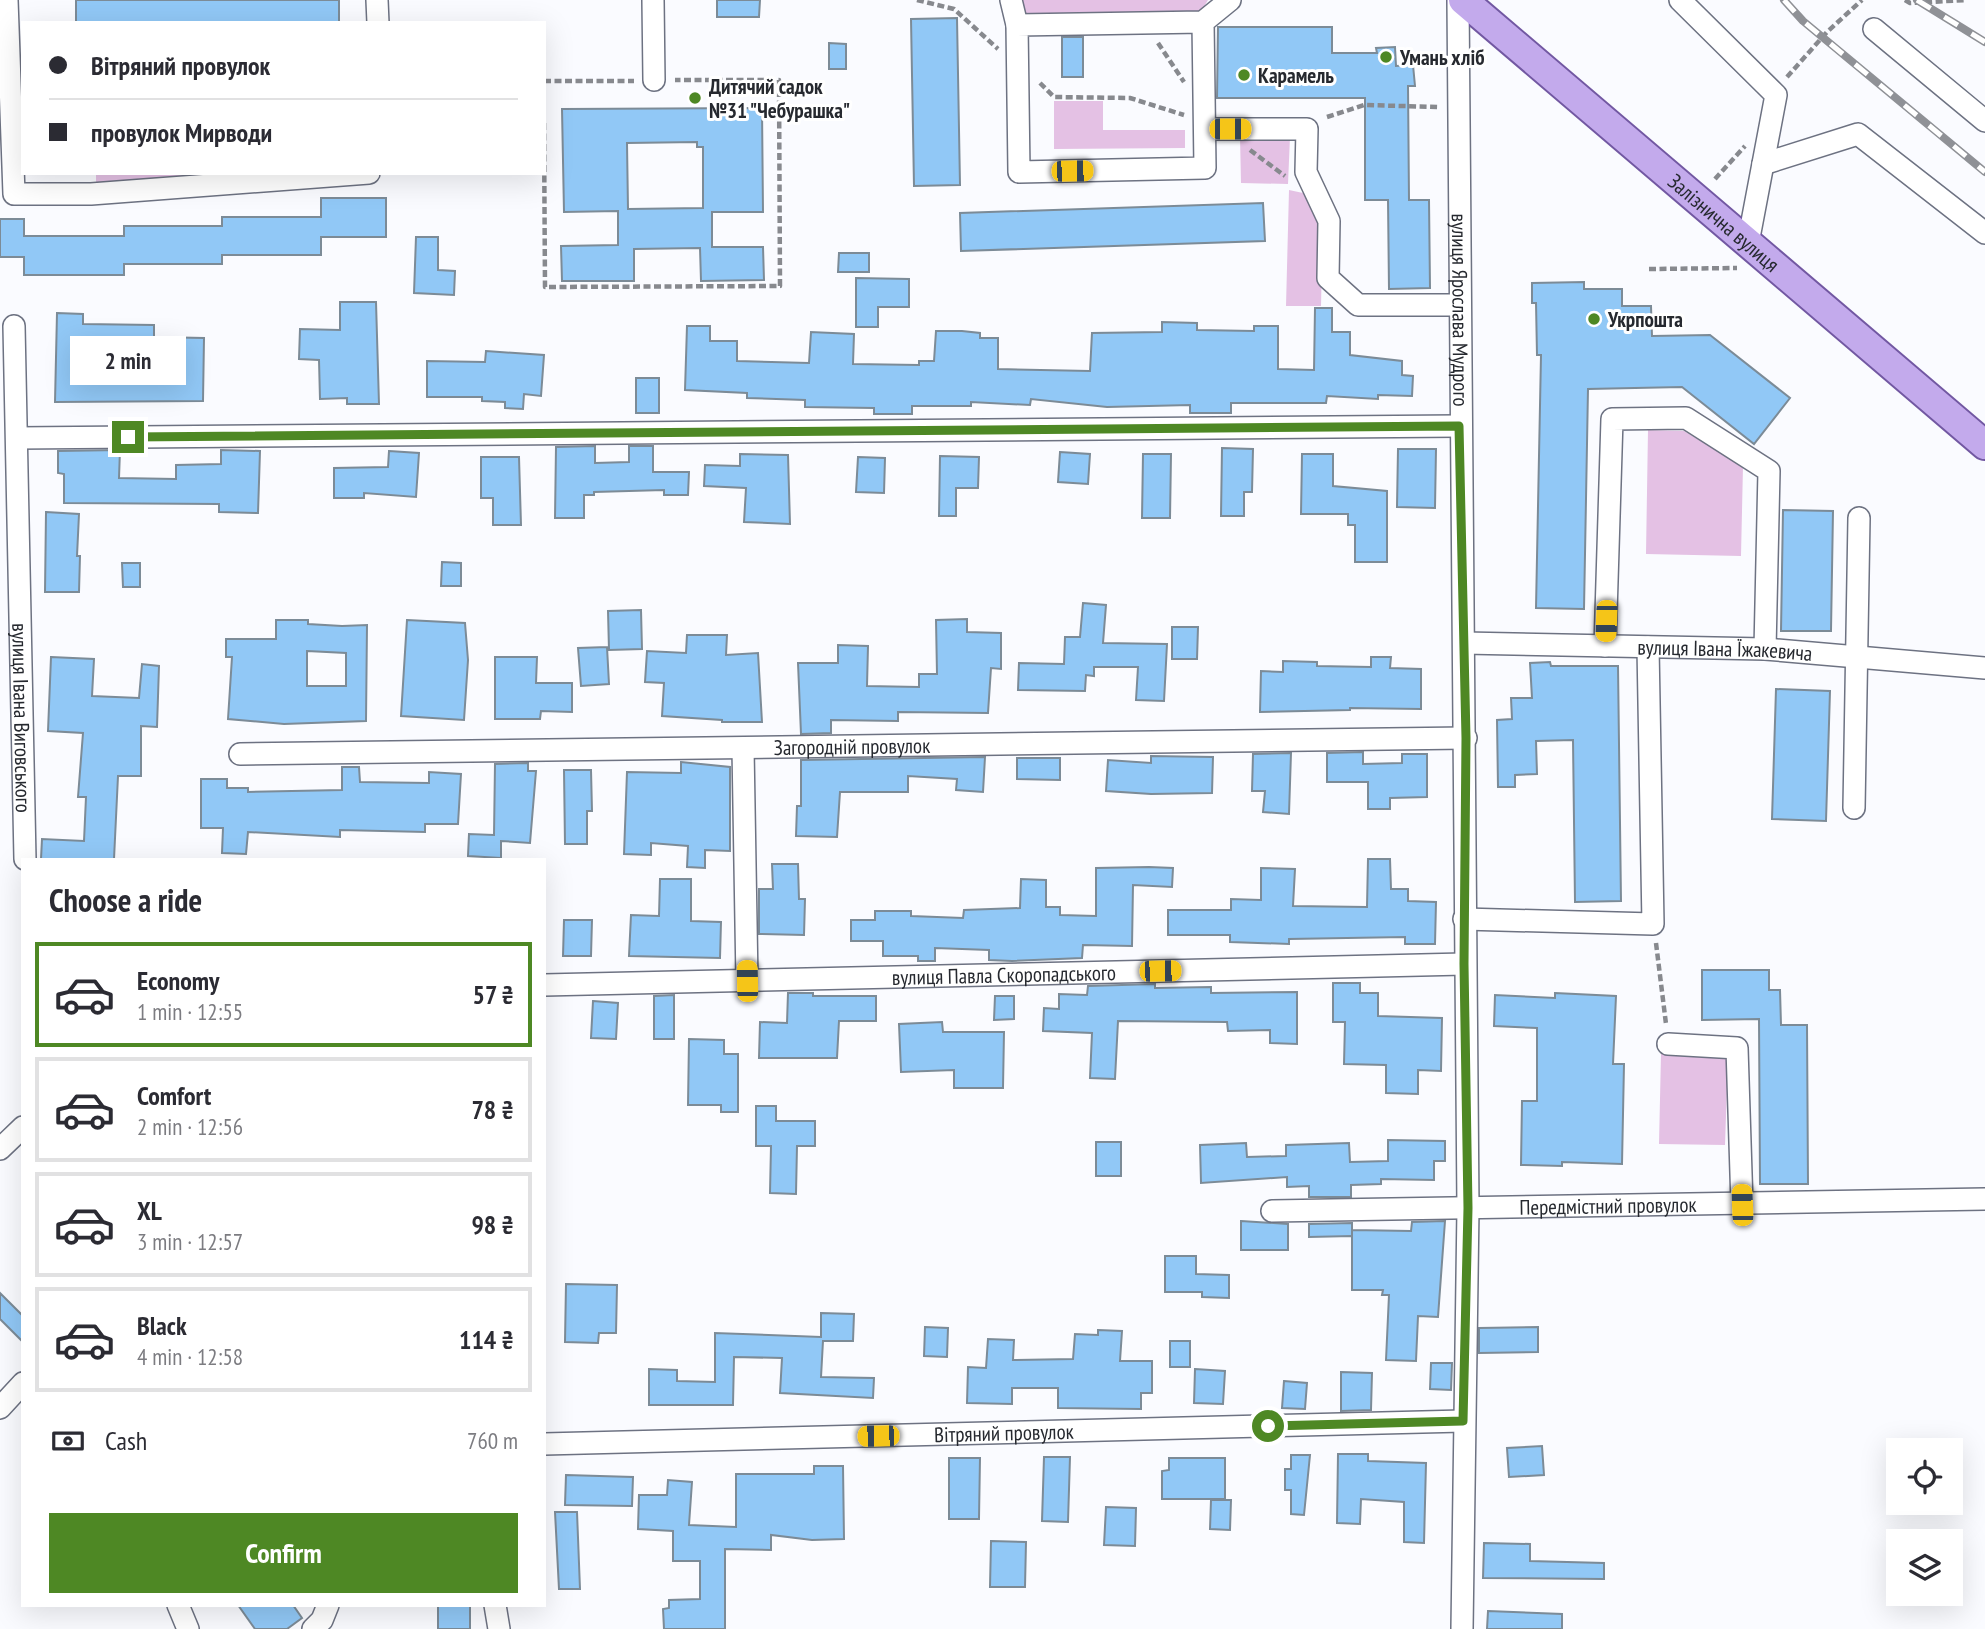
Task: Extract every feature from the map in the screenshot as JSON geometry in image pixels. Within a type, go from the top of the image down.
[{"type":"main road","name":"Залізнична вулиця","points":[[1461,0],[1743,255],[1985,445]]},
{"type":"street","points":[[7,0],[7,193],[91,184],[318,175]]},
{"type":"street","points":[[377,0],[378,21]]},
{"type":"street","points":[[653,0],[654,80]]},
{"type":"street","points":[[1011,0],[1017,25],[1019,172],[1205,168],[1203,22]]},
{"type":"street","points":[[1017,25],[1203,22],[1230,0]]},
{"type":"street","name":"вулиця Ярослава Мудрого","points":[[1461,0],[1459,426],[1466,738],[1464,964],[1468,1208],[1462,1629]]},
{"type":"street","points":[[1680,0],[1776,95],[1743,255]]},
{"type":"street","points":[[1874,29],[1985,121]]},
{"type":"street","points":[[1205,129],[1307,129],[1306,172],[1329,221],[1328,278],[1358,305],[1459,305]]},
{"type":"street","points":[[1763,164],[1858,134],[1985,233]]},
{"type":"street","name":"вулиця Івана Виговського","points":[[14,326],[17,438],[9,604],[25,858]]},
{"type":"street","points":[[1605,646],[1612,419],[1685,418],[1769,471],[1765,649]]},
{"type":"street","points":[[17,438],[1459,426]]},
{"type":"street","points":[[1854,808],[1859,518]]},
{"type":"street","name":"вулиця Івана Їжакевича","points":[[1464,643],[1765,649],[1985,668]]},
{"type":"street","points":[[1464,919],[1653,924],[1648,647]]},
{"type":"street","name":"Загородній провулок","points":[[240,754],[1466,738]]},
{"type":"street","points":[[743,748],[747,981]]},
{"type":"street","name":"вулиця Павла Скоропадського","points":[[546,985],[1464,964]]},
{"type":"street","points":[[1668,1044],[1737,1048],[1742,1205]]},
{"type":"street","points":[[0,1149],[21,1129]]},
{"type":"street","name":"Передмістний провулок","points":[[1272,1210],[1742,1205],[1985,1199]]},
{"type":"street","points":[[0,1408],[21,1386]]},
{"type":"street","name":"Вітряний провулок","points":[[546,1444],[1463,1421]]},
{"type":"street","points":[[179,1607],[188,1629]]},
{"type":"street","points":[[313,1629],[322,1619],[327,1607]]},
{"type":"street","points":[[495,1607],[499,1629]]},
{"type":"path","points":[[917,0],[954,9],[991,46],[1018,61],[1054,97],[1130,98],[1182,114],[1205,129]]},
{"type":"path","points":[[1905,0],[1910,4],[1967,0]]},
{"type":"path","points":[[1145,23],[1178,75],[1204,102]]},
{"type":"path","points":[[544,175],[545,288],[780,286],[779,80],[546,81]]},
{"type":"path","points":[[1327,117],[1364,105],[1443,107]]},
{"type":"path","points":[[1240,142],[1293,183]]},
{"type":"path","points":[[1650,269],[1743,255]]},
{"type":"path","points":[[1653,924],[1668,1044]]},
{"type":"shaded area","points":[[1006,0],[1208,0],[1200,13],[1010,13]]},
{"type":"shaded area","points":[[1054,101],[1103,101],[1103,130],[1185,130],[1185,148],[1054,149]]},
{"type":"shaded area","points":[[1240,136],[1290,137],[1288,184],[1241,183]]},
{"type":"shaded area","points":[[96,175],[257,175],[96,189]]},
{"type":"shaded area","points":[[1289,190],[1303,193],[1323,216],[1321,306],[1286,306]]},
{"type":"shaded area","points":[[1648,430],[1684,431],[1743,466],[1741,556],[1646,554]]},
{"type":"shaded area","points":[[1661,1054],[1728,1057],[1725,1145],[1659,1144]]},
{"type":"building","points":[[76,0],[339,0],[339,21],[76,21]]},
{"type":"building","points":[[717,0],[760,0],[759,17],[717,17]]},
{"type":"building","points":[[957,18],[960,185],[914,186],[911,19]]},
{"type":"building","points":[[1218,27],[1332,27],[1332,53],[1377,53],[1376,48],[1395,47],[1396,66],[1413,65],[1415,86],[1408,86],[1409,200],[1429,200],[1430,288],[1389,289],[1388,200],[1365,200],[1365,98],[1217,98]]},
{"type":"building","points":[[1062,37],[1083,37],[1083,77],[1062,77]]},
{"type":"building","points":[[829,43],[846,44],[846,69],[829,69]]},
{"type":"building","points":[[762,108],[763,212],[712,212],[712,247],[763,247],[764,280],[701,281],[700,248],[634,249],[634,281],[562,281],[561,246],[618,245],[618,211],[564,212],[562,109]],"holes":[[[697,142],[697,147],[703,147],[703,208],[628,209],[627,143]]]},
{"type":"building","points":[[321,198],[386,198],[386,237],[321,237],[321,255],[222,255],[222,264],[124,264],[124,275],[24,275],[24,257],[0,257],[0,219],[24,219],[24,236],[124,236],[124,226],[222,226],[222,217],[321,217]]},
{"type":"building","points":[[1263,203],[1265,241],[961,251],[960,213]]},
{"type":"building","points":[[416,237],[438,237],[438,270],[455,271],[454,295],[414,293]]},
{"type":"building","points":[[839,253],[869,253],[869,272],[838,272]]},
{"type":"building","points":[[856,278],[909,279],[909,307],[878,307],[878,327],[856,327]]},
{"type":"building","points":[[1584,282],[1584,289],[1622,289],[1622,306],[1651,306],[1652,336],[1710,335],[1790,398],[1754,444],[1682,387],[1588,389],[1584,609],[1536,608],[1541,355],[1537,355],[1536,303],[1532,303],[1532,283]]},
{"type":"building","points":[[340,302],[376,302],[379,404],[347,404],[347,398],[320,399],[319,360],[299,359],[300,329],[340,330]]},
{"type":"building","points":[[1315,308],[1332,308],[1332,332],[1350,332],[1350,355],[1402,361],[1402,375],[1413,376],[1412,396],[1378,395],[1378,399],[1327,396],[1326,403],[1231,403],[1231,413],[1190,413],[1190,405],[1107,407],[1031,399],[1030,405],[971,402],[971,406],[912,406],[912,414],[874,414],[874,408],[805,407],[805,400],[747,398],[747,393],[685,390],[687,326],[710,326],[710,341],[737,341],[737,361],[809,363],[811,332],[854,334],[853,364],[919,365],[919,361],[934,361],[936,331],[962,331],[980,333],[980,338],[998,338],[998,369],[1090,371],[1092,333],[1162,332],[1162,322],[1197,323],[1197,330],[1254,331],[1254,326],[1278,326],[1278,369],[1314,370]]},
{"type":"building","points":[[57,313],[83,314],[83,324],[154,325],[154,337],[204,338],[203,401],[55,402]]},
{"type":"building","points":[[486,351],[544,355],[541,396],[524,394],[523,409],[505,408],[505,402],[482,401],[482,397],[427,397],[427,361],[485,362]]},
{"type":"building","points":[[636,378],[659,378],[659,413],[636,413]]},
{"type":"building","points":[[595,446],[595,463],[629,462],[629,446],[653,446],[653,472],[689,472],[688,495],[664,495],[664,490],[594,492],[594,495],[584,495],[584,518],[555,518],[556,447]]},
{"type":"building","points":[[1222,448],[1253,449],[1252,492],[1244,492],[1244,516],[1221,516]]},
{"type":"building","points":[[1398,449],[1436,449],[1435,508],[1397,507]]},
{"type":"building","points":[[120,450],[119,478],[176,479],[176,465],[221,464],[221,450],[260,451],[258,513],[219,512],[219,504],[64,503],[64,474],[58,473],[58,451]]},
{"type":"building","points":[[389,451],[419,453],[416,497],[364,493],[364,498],[334,498],[334,468],[388,467]]},
{"type":"building","points":[[1060,452],[1090,454],[1088,484],[1058,482]]},
{"type":"building","points":[[740,454],[788,455],[790,524],[744,522],[746,488],[704,486],[705,465],[740,466]]},
{"type":"building","points":[[1143,454],[1171,454],[1170,518],[1142,518]]},
{"type":"building","points":[[1302,454],[1333,454],[1333,486],[1387,491],[1387,562],[1355,562],[1355,525],[1348,525],[1348,514],[1301,514]]},
{"type":"building","points":[[940,456],[979,457],[978,488],[956,488],[956,516],[939,516]]},
{"type":"building","points":[[481,457],[519,457],[521,525],[493,525],[493,498],[481,498]]},
{"type":"building","points":[[858,457],[885,458],[884,493],[856,492]]},
{"type":"building","points":[[1783,510],[1833,511],[1831,631],[1781,631]]},
{"type":"building","points":[[46,512],[79,514],[79,592],[45,592]]},
{"type":"building","points":[[442,562],[461,563],[461,586],[441,586]]},
{"type":"building","points":[[122,563],[140,563],[140,587],[123,587]]},
{"type":"building","points":[[1083,603],[1106,605],[1103,643],[1167,644],[1164,701],[1136,700],[1138,667],[1094,667],[1094,676],[1086,675],[1085,691],[1018,690],[1019,663],[1064,664],[1065,637],[1080,637]]},
{"type":"building","points":[[641,610],[642,649],[609,650],[608,611]]},
{"type":"building","points":[[967,619],[967,632],[1001,633],[1001,669],[991,668],[988,713],[898,712],[898,721],[831,720],[831,733],[801,734],[798,663],[838,663],[838,645],[868,646],[867,686],[919,687],[919,674],[937,674],[936,620]]},
{"type":"building","points":[[276,620],[308,620],[308,624],[342,626],[367,625],[366,721],[284,724],[228,719],[232,657],[226,657],[226,639],[276,639]],"holes":[[[307,651],[346,653],[346,686],[307,686]]]},
{"type":"building","points":[[407,620],[465,623],[468,660],[464,720],[401,716]]},
{"type":"building","points":[[1172,627],[1198,627],[1197,659],[1172,659]]},
{"type":"building","points":[[687,635],[727,635],[726,655],[758,653],[762,722],[722,722],[662,716],[664,683],[645,682],[647,651],[686,653]]},
{"type":"building","points":[[607,647],[609,684],[581,686],[578,648]]},
{"type":"building","points":[[51,657],[94,659],[92,696],[139,698],[142,664],[159,666],[157,727],[141,726],[141,776],[118,776],[114,858],[41,858],[42,839],[84,841],[86,797],[78,797],[83,733],[48,731]]},
{"type":"building","points":[[495,657],[537,657],[536,683],[572,683],[572,712],[541,711],[540,719],[495,719]]},
{"type":"building","points":[[1371,657],[1391,657],[1390,668],[1421,669],[1421,709],[1350,708],[1260,712],[1261,671],[1283,672],[1283,661],[1317,662],[1317,666],[1371,667]]},
{"type":"building","points":[[1550,662],[1551,666],[1618,666],[1621,901],[1575,902],[1573,740],[1536,741],[1537,774],[1515,775],[1515,787],[1498,787],[1497,720],[1512,719],[1511,698],[1532,698],[1530,663]]},
{"type":"building","points":[[1776,689],[1830,691],[1826,821],[1772,819]]},
{"type":"building","points":[[1363,752],[1363,764],[1402,763],[1402,754],[1427,754],[1427,797],[1390,798],[1390,809],[1368,809],[1368,782],[1327,782],[1327,753]]},
{"type":"building","points":[[1291,753],[1289,814],[1263,812],[1265,791],[1252,791],[1253,754]]},
{"type":"building","points":[[1151,756],[1213,757],[1212,793],[1151,794],[1106,791],[1108,760],[1151,763]]},
{"type":"building","points":[[985,757],[983,792],[956,790],[957,779],[908,776],[908,792],[840,792],[837,837],[796,836],[797,806],[801,806],[801,760]]},
{"type":"building","points":[[1017,758],[1060,758],[1060,780],[1017,779]]},
{"type":"building","points":[[681,762],[730,767],[730,851],[705,850],[705,868],[687,867],[688,846],[651,843],[651,855],[624,854],[627,772],[681,773]]},
{"type":"building","points":[[528,763],[528,771],[536,771],[530,843],[501,841],[501,858],[468,856],[469,834],[494,835],[495,764]]},
{"type":"building","points":[[342,767],[359,767],[360,782],[429,783],[429,772],[461,774],[458,824],[425,824],[425,832],[340,830],[340,837],[248,832],[246,854],[222,853],[223,828],[201,828],[201,779],[227,779],[227,788],[248,788],[248,792],[342,790]]},
{"type":"building","points":[[564,770],[591,770],[592,811],[587,811],[587,844],[565,844]]},
{"type":"building","points":[[1368,859],[1390,859],[1391,889],[1408,889],[1408,901],[1436,902],[1435,944],[1405,944],[1405,937],[1289,939],[1289,944],[1230,942],[1230,935],[1168,935],[1168,910],[1231,910],[1231,899],[1261,900],[1261,868],[1295,869],[1293,906],[1367,907]]},
{"type":"building","points":[[772,864],[798,864],[799,899],[805,899],[804,935],[759,934],[759,889],[773,889]]},
{"type":"building","points":[[1096,868],[1173,868],[1172,887],[1133,885],[1132,946],[1083,945],[1082,958],[1012,961],[989,960],[989,950],[935,948],[935,961],[918,961],[918,956],[883,956],[883,941],[851,941],[851,920],[875,920],[875,911],[911,911],[911,916],[963,918],[964,910],[1020,908],[1021,879],[1046,880],[1046,907],[1060,907],[1060,915],[1096,916]]},
{"type":"building","points":[[660,879],[691,879],[691,921],[721,922],[720,958],[629,956],[631,915],[659,916]]},
{"type":"building","points":[[564,920],[592,920],[591,956],[563,956]]},
{"type":"building","points":[[1702,970],[1769,970],[1769,990],[1780,990],[1781,1025],[1807,1025],[1808,1184],[1760,1184],[1759,1019],[1702,1020]]},
{"type":"building","points":[[1333,983],[1360,983],[1360,993],[1378,993],[1378,1016],[1442,1018],[1441,1071],[1418,1070],[1418,1094],[1386,1093],[1386,1065],[1344,1064],[1345,1022],[1333,1022]]},
{"type":"building","points":[[1155,984],[1155,988],[1211,987],[1211,993],[1297,992],[1297,1044],[1270,1043],[1270,1030],[1228,1031],[1227,1022],[1118,1021],[1115,1079],[1090,1078],[1092,1033],[1043,1031],[1044,1008],[1059,1009],[1059,994],[1087,995],[1088,986]]},
{"type":"building","points":[[788,993],[813,993],[813,996],[876,996],[876,1021],[839,1021],[837,1058],[759,1058],[760,1022],[787,1023]]},
{"type":"building","points":[[1555,993],[1616,996],[1613,1064],[1624,1064],[1622,1164],[1562,1162],[1562,1166],[1521,1165],[1522,1101],[1537,1101],[1537,1028],[1494,1026],[1495,995],[1555,998]]},
{"type":"building","points":[[674,995],[674,1039],[654,1039],[654,996]]},
{"type":"building","points":[[995,996],[1014,996],[1014,1019],[994,1020]]},
{"type":"building","points":[[593,1001],[618,1003],[616,1039],[591,1038]]},
{"type":"building","points":[[942,1022],[943,1032],[1004,1032],[1003,1088],[954,1088],[954,1070],[901,1072],[899,1024]]},
{"type":"building","points":[[689,1039],[724,1040],[724,1054],[738,1054],[738,1112],[721,1112],[721,1105],[688,1105]]},
{"type":"building","points":[[756,1106],[776,1106],[776,1121],[815,1121],[815,1146],[797,1146],[796,1194],[770,1193],[771,1146],[756,1146]]},
{"type":"building","points":[[1388,1140],[1445,1141],[1445,1161],[1434,1161],[1434,1180],[1381,1179],[1381,1184],[1351,1185],[1351,1197],[1309,1197],[1309,1186],[1287,1187],[1287,1177],[1201,1183],[1200,1145],[1246,1143],[1247,1157],[1286,1156],[1286,1145],[1349,1143],[1350,1162],[1388,1161]]},
{"type":"building","points":[[1096,1142],[1121,1142],[1121,1176],[1096,1176]]},
{"type":"building","points":[[1241,1221],[1288,1224],[1288,1250],[1241,1250]]},
{"type":"building","points":[[1445,1221],[1438,1317],[1418,1316],[1416,1361],[1386,1360],[1389,1295],[1382,1295],[1383,1290],[1352,1290],[1352,1236],[1309,1237],[1309,1224],[1352,1223],[1352,1230],[1411,1231],[1412,1222]]},
{"type":"building","points":[[1165,1256],[1196,1256],[1196,1274],[1229,1275],[1229,1298],[1202,1297],[1202,1292],[1165,1292]]},
{"type":"building","points":[[566,1284],[617,1285],[616,1333],[599,1333],[598,1343],[565,1342]]},
{"type":"building","points":[[0,1293],[21,1314],[21,1340],[0,1319]]},
{"type":"building","points":[[821,1313],[854,1314],[853,1341],[823,1341],[821,1377],[874,1378],[873,1398],[780,1393],[782,1358],[734,1357],[733,1405],[649,1405],[649,1369],[677,1370],[677,1381],[715,1382],[715,1333],[821,1337]]},
{"type":"building","points":[[925,1327],[948,1328],[947,1357],[924,1356]]},
{"type":"building","points":[[1538,1327],[1538,1352],[1479,1353],[1479,1328]]},
{"type":"building","points":[[1098,1330],[1122,1331],[1120,1361],[1152,1361],[1152,1393],[1141,1393],[1141,1409],[1058,1408],[1058,1388],[1012,1388],[1012,1404],[967,1403],[968,1367],[986,1368],[988,1339],[1014,1340],[1013,1360],[1073,1359],[1075,1334],[1098,1335]]},
{"type":"building","points":[[1170,1341],[1190,1341],[1190,1367],[1170,1367]]},
{"type":"building","points":[[1431,1363],[1452,1363],[1451,1390],[1430,1389]]},
{"type":"building","points":[[1195,1369],[1225,1371],[1223,1404],[1194,1403]]},
{"type":"building","points":[[1341,1372],[1372,1373],[1371,1410],[1341,1411]]},
{"type":"building","points":[[1284,1381],[1307,1383],[1305,1409],[1282,1408]]},
{"type":"building","points":[[1542,1446],[1544,1475],[1509,1477],[1507,1448]]},
{"type":"building","points":[[1338,1454],[1368,1454],[1368,1461],[1426,1463],[1424,1543],[1404,1542],[1404,1502],[1361,1499],[1360,1524],[1337,1523]]},
{"type":"building","points":[[1291,1455],[1310,1455],[1304,1515],[1291,1514],[1291,1490],[1285,1490],[1285,1469],[1291,1469]]},
{"type":"building","points":[[1044,1457],[1070,1457],[1068,1522],[1042,1521]]},
{"type":"building","points":[[949,1458],[980,1458],[979,1519],[949,1519]]},
{"type":"building","points":[[1169,1458],[1225,1458],[1225,1499],[1162,1499],[1162,1471],[1169,1470]]},
{"type":"building","points":[[814,1466],[843,1466],[844,1539],[812,1540],[771,1535],[771,1550],[725,1549],[725,1629],[664,1629],[663,1609],[669,1608],[669,1600],[700,1599],[700,1561],[673,1561],[673,1531],[638,1529],[639,1495],[667,1495],[668,1480],[692,1482],[689,1525],[736,1527],[736,1474],[814,1474]]},
{"type":"building","points":[[566,1475],[633,1477],[632,1506],[565,1505]]},
{"type":"building","points":[[1211,1500],[1231,1500],[1230,1530],[1210,1529]]},
{"type":"building","points":[[1106,1507],[1136,1508],[1135,1546],[1104,1545]]},
{"type":"building","points":[[555,1512],[577,1512],[580,1589],[559,1589]]},
{"type":"building","points":[[991,1541],[1026,1542],[1025,1587],[990,1587]]},
{"type":"building","points":[[1484,1543],[1530,1544],[1530,1561],[1604,1563],[1604,1579],[1483,1578]]},
{"type":"building","points":[[239,1607],[294,1607],[302,1618],[287,1629],[255,1629]]},
{"type":"building","points":[[438,1607],[470,1607],[470,1629],[438,1629]]},
{"type":"building","points":[[1488,1611],[1562,1614],[1562,1629],[1487,1629]]},
{"type":"railway","points":[[1784,0],[1803,21],[1985,172]]},
{"type":"railway","points":[[1917,0],[1985,42]]},
{"type":"place","name":"Умань хліб","points":[[1386,57]]},
{"type":"place","name":"Карамель","points":[[1244,75]]},
{"type":"place","name":"Дитячий садок №31 \"Чебурашка\"","points":[[695,98]]},
{"type":"place","name":"Укрпошта","points":[[1594,319]]},
{"type":"route","points":[[128,437],[1459,426],[1466,738],[1464,964],[1468,1208],[1463,1421],[1268,1426]]}]
